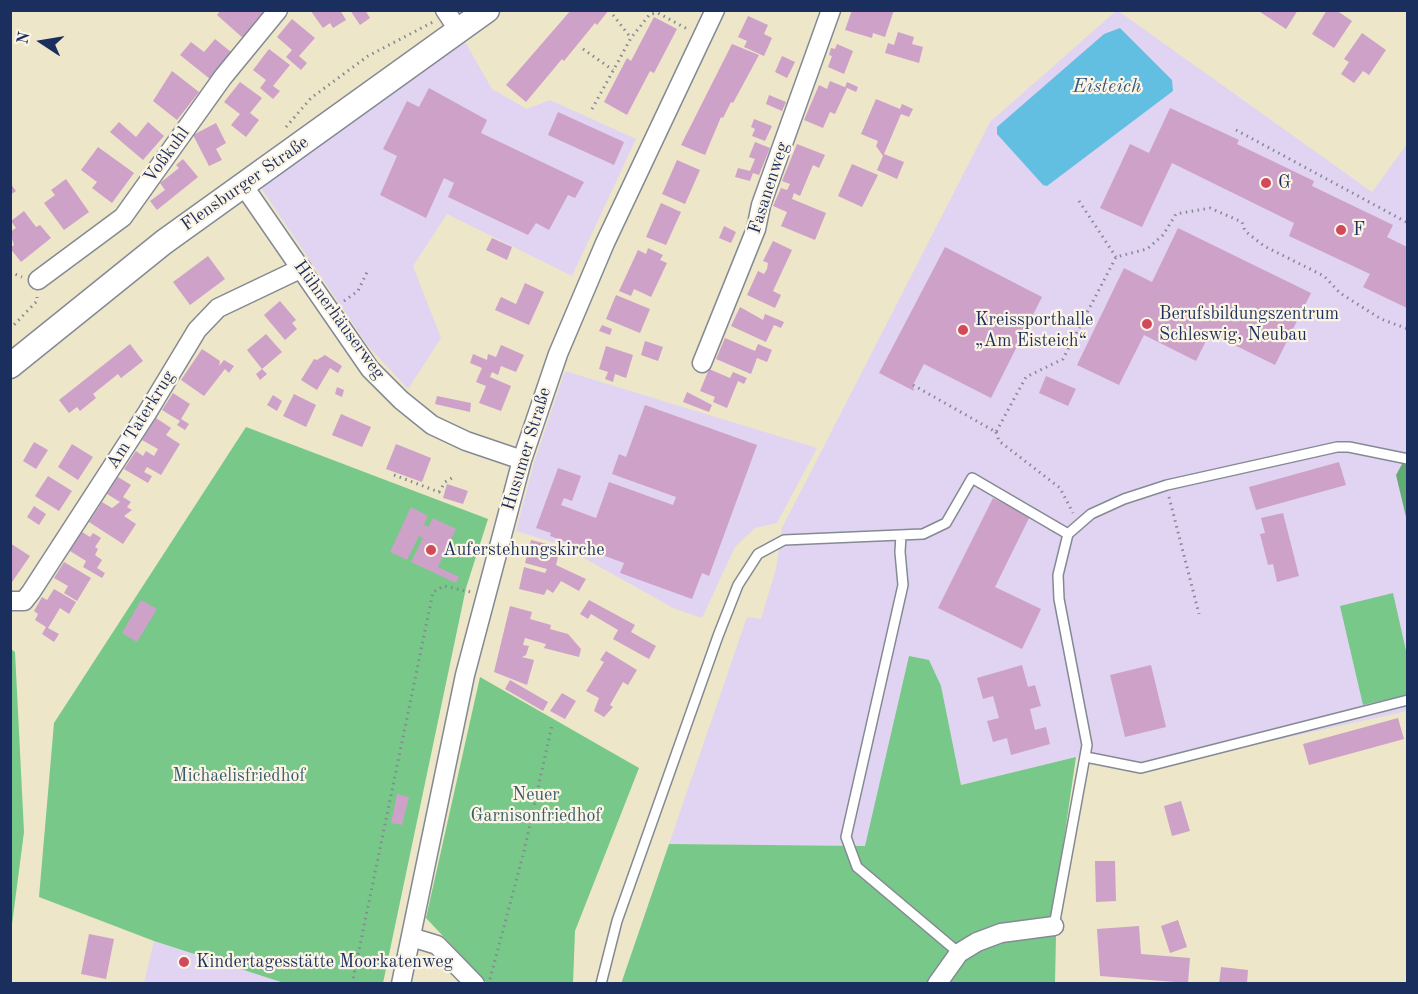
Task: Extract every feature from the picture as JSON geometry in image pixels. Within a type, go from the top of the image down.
[{"type":"street","name":"Voßkuhl","points":[[38,280],[123,217],[223,77],[279,10]]},
{"type":"street","points":[[445,10],[459,31]]},
{"type":"street","name":"Flensburger Straße","points":[[10,366],[164,242],[487,10]]},
{"type":"street","name":"Husumer Straße","points":[[401,984],[484,595],[522,459],[558,354],[605,243],[715,10]]},
{"type":"street","name":"Fasanenweg","points":[[702,363],[756,229],[761,205],[831,10]]},
{"type":"street","name":"Hühnerhäuserweg","points":[[243,185],[302,267],[370,369],[401,400],[432,425],[466,441],[522,459]]},
{"type":"street","name":"Am Taterkrug","points":[[10,601],[24,601],[31,592],[147,413],[197,330],[218,308],[302,267]]},
{"type":"street","points":[[937,984],[959,953],[976,942],[1001,933],[1054,926]]},
{"type":"street","points":[[411,937],[437,945],[483,980]]},
{"type":"lane","points":[[1054,926],[1087,745],[1059,599],[1058,575],[1068,534],[1091,514],[1124,499],[1167,485],[1337,447],[1349,447],[1407,459]]},
{"type":"lane","points":[[601,984],[617,921],[718,636],[738,585],[758,554],[784,540],[923,534],[946,523],[972,478],[1068,534]]},
{"type":"lane","points":[[901,535],[903,585],[846,837],[858,867],[959,953]]},
{"type":"lane","points":[[1086,757],[1141,768],[1407,700]]},
{"type":"path","points":[[592,109],[631,38],[650,14],[658,13],[687,29]]},
{"type":"path","points":[[614,15],[631,38]]},
{"type":"path","points":[[583,49],[613,70]]},
{"type":"path","points":[[1236,130],[1407,223]]},
{"type":"path","points":[[1079,201],[1116,257]]},
{"type":"path","points":[[996,432],[1026,377],[1063,359],[1116,257],[1147,249],[1163,235],[1176,213],[1210,208],[1242,222],[1245,231],[1264,246],[1324,276],[1340,292],[1381,318],[1407,329]]},
{"type":"path","points":[[345,300],[358,291],[368,270]]},
{"type":"path","points":[[10,329],[37,301],[38,280]]},
{"type":"path","points":[[913,385],[996,432],[999,441],[1060,488],[1074,514],[1068,534]]},
{"type":"path","points":[[394,476],[439,492],[445,482],[452,478]]},
{"type":"path","points":[[1167,485],[1199,614]]},
{"type":"path","points":[[352,984],[433,592],[444,586],[484,595]]},
{"type":"path","points":[[483,980],[524,850],[552,725]]},
{"type":"shaded area","name":"Berufsbildungszentrum Schleswig, Neubau","points":[[1117,10],[1372,192],[1407,144],[1408,455],[1396,475],[1408,521],[1407,711],[1141,770],[1076,757],[961,785],[941,686],[865,846],[669,844],[747,617],[761,619],[776,569],[782,528],[990,122]]},
{"type":"shaded area","points":[[464,40],[492,89],[527,109],[550,100],[636,139],[572,276],[447,214],[413,266],[441,338],[408,389],[368,346],[261,188]]},
{"type":"shaded area","points":[[565,371],[817,448],[777,523],[755,528],[735,547],[702,618],[673,608],[559,544],[516,531],[534,463]]},
{"type":"shaded area","name":"Kindertagesstätte Moorkatenweg","points":[[154,941],[284,983],[144,983]]},
{"type":"green space","name":"Michaelisfriedhof","points":[[246,427],[488,519],[466,588],[383,983],[284,983],[154,941],[39,897],[54,723]]},
{"type":"green space","points":[[1407,455],[1407,521],[1396,475]]},
{"type":"green space","points":[[1393,593],[1407,655],[1407,695],[1363,705],[1340,606]]},
{"type":"green space","points":[[11,649],[15,652],[24,832],[11,932]]},
{"type":"green space","points":[[909,656],[929,660],[941,686],[961,785],[1076,757],[1057,887],[1055,983],[621,984],[669,844],[865,846]]},
{"type":"green space","name":"Neuer Garnisonfriedhof","points":[[480,677],[639,768],[575,931],[573,983],[487,983],[426,918]]},
{"type":"water","name":"Eisteich","points":[[1120,28],[1172,80],[1173,91],[1047,186],[1043,185],[997,134],[997,127],[1104,34]]},
{"type":"building","points":[[221,10],[266,10],[268,12],[244,39],[217,15]]},
{"type":"building","points":[[310,10],[340,10],[346,20],[333,28],[330,23],[323,28]]},
{"type":"building","points":[[350,10],[365,10],[370,18],[360,25]]},
{"type":"building","points":[[571,10],[609,10],[597,25],[595,23],[564,61],[562,59],[526,102],[506,85]]},
{"type":"building","points":[[852,10],[894,10],[885,37],[873,33],[872,38],[845,30]]},
{"type":"building","points":[[1257,10],[1298,10],[1286,29]]},
{"type":"building","points":[[1327,10],[1336,10],[1352,21],[1334,48],[1312,34]]},
{"type":"building","points":[[748,16],[768,25],[764,34],[772,38],[764,56],[744,47],[747,41],[738,37]]},
{"type":"building","points":[[654,17],[677,29],[654,73],[650,71],[627,115],[604,102],[627,58],[631,61]]},
{"type":"building","points":[[292,19],[315,38],[299,56],[307,63],[301,70],[286,57],[292,50],[277,37]]},
{"type":"building","points":[[898,32],[914,37],[912,44],[923,47],[919,63],[885,53],[888,43],[894,45]]},
{"type":"building","points":[[1362,33],[1386,50],[1369,75],[1363,71],[1354,83],[1341,74],[1349,62],[1344,59]]},
{"type":"building","points":[[215,39],[231,52],[210,79],[180,55],[191,42],[204,52]]},
{"type":"building","points":[[732,44],[759,55],[733,103],[731,102],[723,118],[721,117],[705,155],[681,145]]},
{"type":"building","points":[[837,44],[853,51],[844,74],[828,67],[832,56],[829,55],[831,48],[835,49]]},
{"type":"building","points":[[269,49],[290,65],[273,86],[280,91],[273,99],[260,88],[266,80],[253,70]]},
{"type":"building","points":[[782,56],[795,62],[787,78],[775,72]]},
{"type":"building","points":[[172,71],[199,92],[177,120],[153,101]]},
{"type":"building","points":[[830,81],[847,88],[835,114],[830,112],[823,128],[804,120],[819,85],[827,89]]},
{"type":"building","points":[[240,82],[262,98],[250,113],[259,120],[246,137],[231,125],[240,114],[224,102]]},
{"type":"building","points":[[847,82],[858,87],[856,92],[845,87]]},
{"type":"building","points":[[429,88],[487,120],[481,133],[584,182],[575,198],[568,195],[549,230],[536,223],[528,235],[448,197],[454,183],[444,178],[426,218],[380,195],[397,156],[383,149],[407,101],[419,107]]},
{"type":"building","points":[[769,95],[786,102],[782,111],[766,104]]},
{"type":"building","points":[[876,99],[900,109],[902,104],[913,109],[909,117],[901,114],[884,154],[904,162],[897,179],[877,170],[883,156],[876,146],[878,141],[861,134]]},
{"type":"building","points":[[1170,108],[1239,140],[1237,144],[1314,181],[1312,186],[1393,225],[1387,237],[1407,247],[1407,308],[1363,287],[1370,274],[1289,236],[1294,223],[1172,163],[1142,227],[1100,208],[1130,144],[1149,153]]},
{"type":"building","points":[[558,112],[624,142],[614,165],[548,135]]},
{"type":"building","points":[[754,119],[772,126],[765,141],[752,136],[755,129],[751,127]]},
{"type":"building","points":[[119,122],[136,137],[148,122],[164,136],[143,160],[110,132]]},
{"type":"building","points":[[216,123],[226,143],[216,149],[222,160],[209,166],[193,135]]},
{"type":"building","points":[[755,142],[770,148],[759,175],[753,173],[750,181],[735,177],[738,168],[750,171],[755,159],[749,157]]},
{"type":"building","points":[[797,144],[825,155],[819,168],[813,165],[800,196],[794,193],[792,199],[826,213],[815,240],[781,226],[787,212],[773,206],[781,188],[787,190],[790,184],[782,181]]},
{"type":"building","points":[[98,147],[134,173],[112,203],[92,188],[97,182],[81,170]]},
{"type":"building","points":[[183,159],[198,177],[157,210],[150,201],[165,190],[160,183],[179,168],[176,165]]},
{"type":"building","points":[[677,160],[700,170],[685,204],[662,194]]},
{"type":"building","points":[[852,164],[878,175],[862,207],[838,196]]},
{"type":"building","points":[[66,179],[89,212],[64,230],[44,203],[55,195],[51,190]]},
{"type":"building","points":[[10,183],[16,191],[10,195]]},
{"type":"building","points":[[661,203],[681,212],[666,245],[646,237]]},
{"type":"building","points":[[24,211],[36,227],[40,225],[51,238],[21,262],[10,248],[14,245],[10,232],[16,228],[11,221]]},
{"type":"building","points":[[724,226],[736,232],[731,243],[719,238]]},
{"type":"building","points":[[1178,228],[1311,293],[1275,365],[1210,333],[1196,361],[1144,335],[1119,385],[1077,365],[1124,268],[1152,282]]},
{"type":"building","points":[[492,238],[512,247],[507,260],[486,250]]},
{"type":"building","points":[[773,241],[792,250],[773,291],[781,295],[775,308],[747,295],[758,271],[764,274],[767,269],[768,263],[763,261]]},
{"type":"building","name":"Kreissporthalle „Am Eisteich“","points":[[945,247],[1042,297],[991,398],[924,364],[913,385],[914,391],[879,373]]},
{"type":"building","points":[[648,248],[663,255],[660,260],[667,263],[651,297],[634,289],[631,296],[619,291],[638,250],[646,254]]},
{"type":"building","points":[[208,256],[225,279],[190,305],[173,282]]},
{"type":"building","points":[[525,283],[544,292],[529,325],[495,310],[501,297],[516,304]]},
{"type":"building","points":[[616,295],[650,309],[640,333],[606,319]]},
{"type":"building","points":[[280,301],[296,320],[292,323],[297,329],[285,340],[264,315]]},
{"type":"building","points":[[740,307],[763,320],[765,314],[784,322],[781,328],[774,325],[766,342],[731,326]]},
{"type":"building","points":[[602,325],[612,329],[610,335],[599,331]]},
{"type":"building","points":[[266,334],[282,352],[262,369],[247,350]]},
{"type":"building","points":[[725,338],[755,351],[758,344],[772,350],[767,362],[757,358],[751,374],[716,359]]},
{"type":"building","points":[[645,341],[663,347],[658,361],[641,355]]},
{"type":"building","points":[[130,344],[143,361],[121,378],[118,374],[93,394],[96,398],[80,411],[77,407],[69,413],[59,400]]},
{"type":"building","points":[[501,345],[524,355],[516,372],[501,366],[498,375],[492,372],[490,377],[511,386],[501,411],[479,403],[486,386],[476,382],[482,368],[470,363],[473,354],[487,360],[488,354],[496,357]]},
{"type":"building","points":[[606,346],[633,355],[626,378],[615,374],[613,382],[605,379],[608,372],[599,369]]},
{"type":"building","points":[[202,349],[220,361],[219,366],[224,360],[234,366],[229,373],[225,369],[204,396],[181,380]]},
{"type":"building","points":[[325,355],[342,366],[338,373],[330,368],[317,390],[301,380],[314,359],[317,360]]},
{"type":"building","points":[[262,369],[267,374],[260,380],[256,374]]},
{"type":"building","points":[[709,369],[730,378],[733,372],[747,378],[744,384],[738,381],[727,408],[713,402],[715,397],[700,391]]},
{"type":"building","points":[[1046,376],[1076,389],[1068,406],[1039,393]]},
{"type":"building","points":[[337,387],[344,390],[342,397],[335,394]]},
{"type":"building","points":[[687,392],[712,405],[709,412],[683,402]]},
{"type":"building","points":[[173,393],[190,404],[181,419],[189,424],[185,430],[177,425],[180,421],[162,410]]},
{"type":"building","points":[[294,394],[316,405],[306,427],[283,416]]},
{"type":"building","points":[[273,395],[282,401],[277,411],[267,405]]},
{"type":"building","points":[[437,396],[471,403],[470,412],[435,404]]},
{"type":"building","points":[[645,405],[757,445],[709,576],[702,573],[692,599],[620,573],[624,563],[550,536],[551,533],[536,528],[558,468],[581,476],[572,501],[564,498],[561,505],[596,518],[609,482],[673,505],[676,497],[612,474],[619,454],[626,457]]},
{"type":"building","points":[[341,414],[371,427],[362,447],[332,435]]},
{"type":"building","points":[[156,418],[171,428],[166,435],[180,444],[161,475],[147,467],[144,472],[152,476],[148,483],[124,469],[136,451],[143,456],[146,451],[154,456],[158,449],[142,440]]},
{"type":"building","points":[[34,442],[48,450],[36,469],[23,461]]},
{"type":"building","points":[[72,444],[93,457],[78,480],[58,467]]},
{"type":"building","points":[[396,444],[431,458],[422,482],[386,469]]},
{"type":"building","points":[[1339,462],[1346,485],[1256,510],[1249,487]]},
{"type":"building","points":[[48,476],[72,491],[59,511],[35,496]]},
{"type":"building","points":[[118,477],[131,485],[123,497],[131,502],[127,507],[132,510],[124,516],[136,524],[123,544],[89,522],[102,502],[112,508],[120,502],[107,494]]},
{"type":"building","points":[[447,484],[468,491],[463,504],[443,498]]},
{"type":"building","points":[[993,498],[1030,516],[995,587],[1041,609],[1022,649],[938,608]]},
{"type":"building","points":[[34,506],[46,514],[39,525],[27,517]]},
{"type":"building","points":[[411,507],[428,516],[424,525],[428,527],[433,518],[456,529],[438,567],[459,577],[456,583],[411,562],[423,538],[419,536],[407,560],[390,552]]},
{"type":"building","points":[[1283,513],[1299,576],[1277,582],[1273,564],[1268,565],[1260,534],[1265,533],[1261,518]]},
{"type":"building","points":[[82,532],[90,537],[93,533],[101,538],[95,547],[98,549],[95,555],[102,560],[97,568],[105,573],[102,578],[83,567],[86,561],[70,551]]},
{"type":"building","points":[[531,540],[551,545],[559,553],[556,565],[586,579],[579,591],[561,581],[553,593],[547,589],[544,595],[519,589],[524,567],[545,573],[547,569],[525,563]]},
{"type":"building","points":[[10,543],[30,556],[10,585]]},
{"type":"building","points":[[64,562],[91,578],[77,601],[64,593],[68,586],[54,578]]},
{"type":"building","points":[[54,589],[76,602],[69,614],[60,608],[48,628],[59,634],[54,642],[42,634],[46,627],[35,620],[38,614],[34,611],[42,597],[47,600]]},
{"type":"building","points":[[141,600],[157,609],[137,642],[122,633]]},
{"type":"building","points":[[589,600],[635,625],[631,632],[656,646],[649,659],[613,639],[618,630],[591,614],[588,619],[580,614]]},
{"type":"building","points":[[510,606],[532,612],[530,619],[551,625],[550,629],[568,634],[581,649],[579,657],[544,648],[546,644],[525,638],[523,645],[529,646],[526,655],[522,657],[534,660],[527,685],[494,672]]},
{"type":"building","points":[[606,651],[637,670],[628,685],[623,682],[610,705],[613,707],[604,717],[594,711],[599,698],[586,691],[604,662],[600,660]]},
{"type":"building","points":[[1022,665],[1028,687],[1035,685],[1041,706],[1030,709],[1035,730],[1046,727],[1050,744],[1011,755],[1007,738],[993,742],[987,721],[999,718],[993,696],[983,699],[977,678]]},
{"type":"building","points":[[1151,665],[1166,727],[1125,737],[1110,675]]},
{"type":"building","points":[[510,680],[548,702],[543,711],[505,689]]},
{"type":"building","points":[[562,693],[576,701],[565,719],[550,711]]},
{"type":"building","points":[[1398,718],[1404,739],[1309,765],[1303,744]]},
{"type":"building","points":[[397,794],[409,797],[402,825],[391,823]]},
{"type":"building","points":[[1181,801],[1190,831],[1172,836],[1164,806]]},
{"type":"building","points":[[1095,861],[1115,861],[1116,901],[1096,902]]},
{"type":"building","points":[[1178,920],[1187,947],[1170,953],[1161,926]]},
{"type":"building","points":[[1139,926],[1141,954],[1190,958],[1188,983],[1100,976],[1097,929]]},
{"type":"building","points":[[89,934],[114,939],[106,979],[81,974]]},
{"type":"building","points":[[1221,967],[1248,970],[1247,984],[1219,984]]},
{"type":"place","name":"G","points":[[1266,183]]},
{"type":"place","name":"F","points":[[1341,230]]},
{"type":"place","name":"Berufsbildungszentrum Schleswig, Neubau","points":[[1147,324]]},
{"type":"place","name":"Kreissporthalle „Am Eisteich“","points":[[963,330]]},
{"type":"place","name":"Auferstehungskirche","points":[[431,550]]},
{"type":"place","name":"Kindertagesstätte Moorkatenweg","points":[[184,962]]}]
